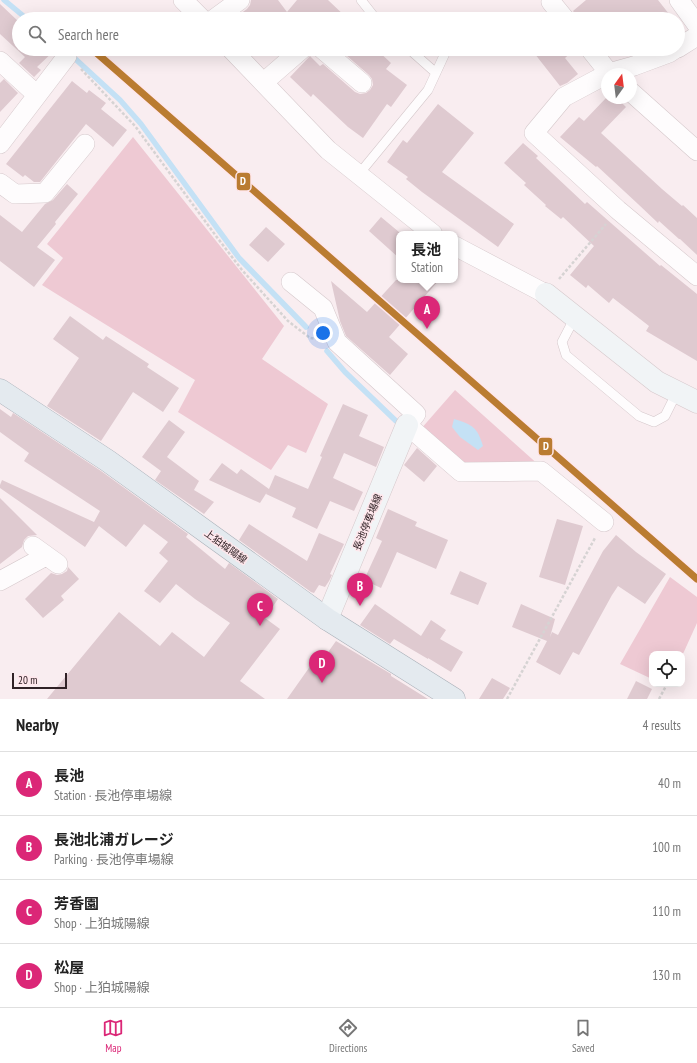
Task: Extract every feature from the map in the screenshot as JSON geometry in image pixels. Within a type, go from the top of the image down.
[{"type":"main road","points":[[551,288],[575,317],[657,382],[697,402]]},
{"type":"main road","name":"上狛城陽線","points":[[0,390],[108,461],[327,619],[454,699]]},
{"type":"main road","name":"長池停車場線","points":[[327,619],[407,425]]},
{"type":"street","points":[[183,0],[195,12]]},
{"type":"street","points":[[224,12],[240,0]]},
{"type":"street","points":[[552,0],[560,12]]},
{"type":"street","points":[[679,0],[697,25]]},
{"type":"street","points":[[685,43],[697,36]]},
{"type":"street","points":[[0,144],[67,56]]},
{"type":"street","points":[[239,56],[328,150],[429,231]]},
{"type":"street","points":[[264,82],[294,56]]},
{"type":"street","points":[[330,56],[362,83]]},
{"type":"street","points":[[596,56],[606,68]]},
{"type":"street","points":[[627,68],[661,56]]},
{"type":"street","points":[[0,61],[37,96]]},
{"type":"street","points":[[601,78],[564,97],[534,133],[618,210],[697,276]]},
{"type":"street","points":[[637,97],[697,151]]},
{"type":"street","points":[[0,183],[15,194],[45,193],[85,144]]},
{"type":"street","points":[[458,247],[551,288]]},
{"type":"street","points":[[290,282],[322,308],[337,342],[416,414],[407,425],[461,472],[541,471],[604,522]]},
{"type":"street","points":[[0,581],[17,573],[46,555]]},
{"type":"lane","points":[[361,0],[370,12]]},
{"type":"lane","points":[[417,56],[436,73]]},
{"type":"lane","points":[[359,174],[428,90],[444,56]]},
{"type":"lane","points":[[575,317],[562,342],[566,355],[639,416],[654,422],[665,416],[677,392]]},
{"type":"path","points":[[67,56],[92,80],[135,126],[242,270],[288,321],[310,338],[337,342]]},
{"type":"path","points":[[551,288],[618,210]]},
{"type":"path","points":[[507,699],[604,522]]},
{"type":"path","points":[[659,699],[665,687]]},
{"type":"shaded area","points":[[133,137],[284,326],[262,359],[328,404],[306,453],[288,445],[271,470],[178,412],[195,380],[42,285],[63,258],[47,244]]},
{"type":"shaded area","points":[[455,390],[541,467],[464,467],[420,430]]},
{"type":"shaded area","points":[[670,577],[697,597],[697,623],[684,651],[649,651],[649,678],[620,664]]},
{"type":"water","points":[[454,419],[470,425],[479,435],[483,446],[478,450],[460,437],[452,427]]},
{"type":"building","points":[[251,0],[278,0],[287,12],[243,12],[250,5]]},
{"type":"building","points":[[297,0],[328,0],[341,12],[287,12]]},
{"type":"building","points":[[586,0],[658,0],[667,12],[574,12],[573,11]]},
{"type":"building","points":[[0,4],[12,15],[12,45],[0,34]]},
{"type":"building","points":[[24,56],[49,56],[37,67],[41,70],[34,77],[19,63],[25,57]]},
{"type":"building","points":[[310,56],[320,66],[323,64],[355,92],[360,94],[366,93],[373,85],[372,79],[347,56],[384,56],[391,63],[386,69],[407,85],[391,107],[387,104],[363,138],[348,127],[313,94],[311,97],[290,77]]},
{"type":"building","points":[[536,56],[567,56],[565,58],[578,74],[567,83],[560,86]]},
{"type":"building","points":[[4,79],[18,93],[0,112],[0,83]]},
{"type":"building","points":[[72,81],[87,93],[89,90],[106,103],[101,109],[127,130],[113,147],[86,124],[40,182],[34,182],[25,175],[23,177],[6,164]]},
{"type":"building","points":[[601,103],[623,104],[626,107],[601,133],[662,189],[697,218],[697,255],[659,221],[658,223],[597,166],[596,167],[560,137],[579,117],[584,121]]},
{"type":"building","points":[[438,104],[474,133],[442,172],[514,224],[498,247],[422,192],[406,179],[408,177],[387,162],[403,140],[407,143]]},
{"type":"building","points":[[523,143],[538,156],[536,158],[585,204],[587,202],[660,266],[661,265],[697,294],[697,361],[646,331],[649,326],[613,298],[609,303],[588,285],[586,288],[570,275],[594,246],[563,217],[561,219],[545,206],[546,205],[524,185],[526,183],[504,163]]},
{"type":"building","points":[[67,184],[78,194],[37,247],[55,260],[34,287],[0,261],[0,215],[22,232],[45,204],[53,200]]},
{"type":"building","points":[[381,217],[398,231],[396,231],[396,255],[369,231]]},
{"type":"building","points":[[266,227],[285,244],[268,262],[249,245]]},
{"type":"building","points":[[396,280],[396,283],[436,283],[389,337],[408,354],[390,375],[346,336],[340,321],[331,281],[367,312]]},
{"type":"building","points":[[70,316],[103,340],[106,336],[149,364],[147,367],[179,388],[163,412],[133,392],[101,441],[47,406],[79,358],[53,339]]},
{"type":"building","points":[[343,404],[368,415],[359,436],[384,447],[376,467],[344,453],[333,478],[363,492],[354,511],[330,501],[317,529],[292,517],[296,508],[266,494],[267,492],[260,503],[209,480],[222,463],[237,474],[241,469],[269,489],[275,475],[308,489],[322,457],[320,456]]},
{"type":"building","points":[[0,409],[11,417],[13,413],[101,471],[188,534],[186,537],[225,569],[229,563],[278,599],[265,618],[280,629],[240,681],[265,699],[47,699],[119,612],[160,646],[172,632],[204,657],[230,623],[176,584],[160,603],[144,591],[168,561],[159,553],[168,542],[144,524],[126,547],[99,526],[85,547],[0,488],[2,480],[94,522],[100,511],[24,461],[29,453],[0,432]]},
{"type":"building","points":[[169,420],[185,432],[167,457],[199,481],[194,490],[214,502],[204,514],[155,480],[161,471],[142,457]]},
{"type":"building","points":[[417,448],[437,466],[424,482],[404,465]]},
{"type":"building","points":[[0,498],[37,535],[28,536],[24,540],[22,547],[0,564]]},
{"type":"building","points":[[388,509],[417,522],[415,526],[448,540],[436,569],[397,552],[381,588],[364,580],[382,541],[376,538]]},
{"type":"building","points":[[557,519],[583,526],[565,585],[539,577]]},
{"type":"building","points":[[249,524],[307,561],[319,533],[344,544],[330,574],[332,575],[325,587],[319,585],[314,593],[311,592],[239,540]]},
{"type":"building","points":[[616,535],[666,574],[645,604],[618,586],[579,655],[573,652],[560,675],[536,662],[547,641],[512,627],[521,604],[555,619],[550,637],[552,632],[558,635],[603,551]]},
{"type":"building","points":[[68,567],[79,579],[61,596],[64,600],[43,618],[25,599],[51,573],[57,575],[62,574],[67,571]]},
{"type":"building","points":[[460,571],[487,583],[478,605],[450,594]]},
{"type":"building","points":[[375,604],[421,636],[431,620],[446,630],[440,639],[463,652],[451,672],[394,639],[390,644],[360,625]]},
{"type":"building","points":[[336,641],[391,674],[391,676],[428,699],[287,699],[311,665],[316,669]]},
{"type":"building","points":[[492,678],[510,688],[503,699],[479,699]]},
{"type":"building","points":[[636,681],[652,689],[647,699],[627,699]]},
{"type":"waterway","points":[[4,0],[19,12]]},
{"type":"waterway","points":[[72,56],[120,100],[141,124],[239,258],[306,327]]},
{"type":"waterway","points":[[327,351],[345,372],[396,421]]},
{"type":"transit line","name":"D","points":[[100,56],[697,579]]},
{"type":"place","name":"長池","points":[[427,329]]},
{"type":"place","name":"長池北浦ガレージ","points":[[360,606]]},
{"type":"place","name":"芳香園","points":[[260,626]]},
{"type":"place","name":"松屋","points":[[322,683]]}]
